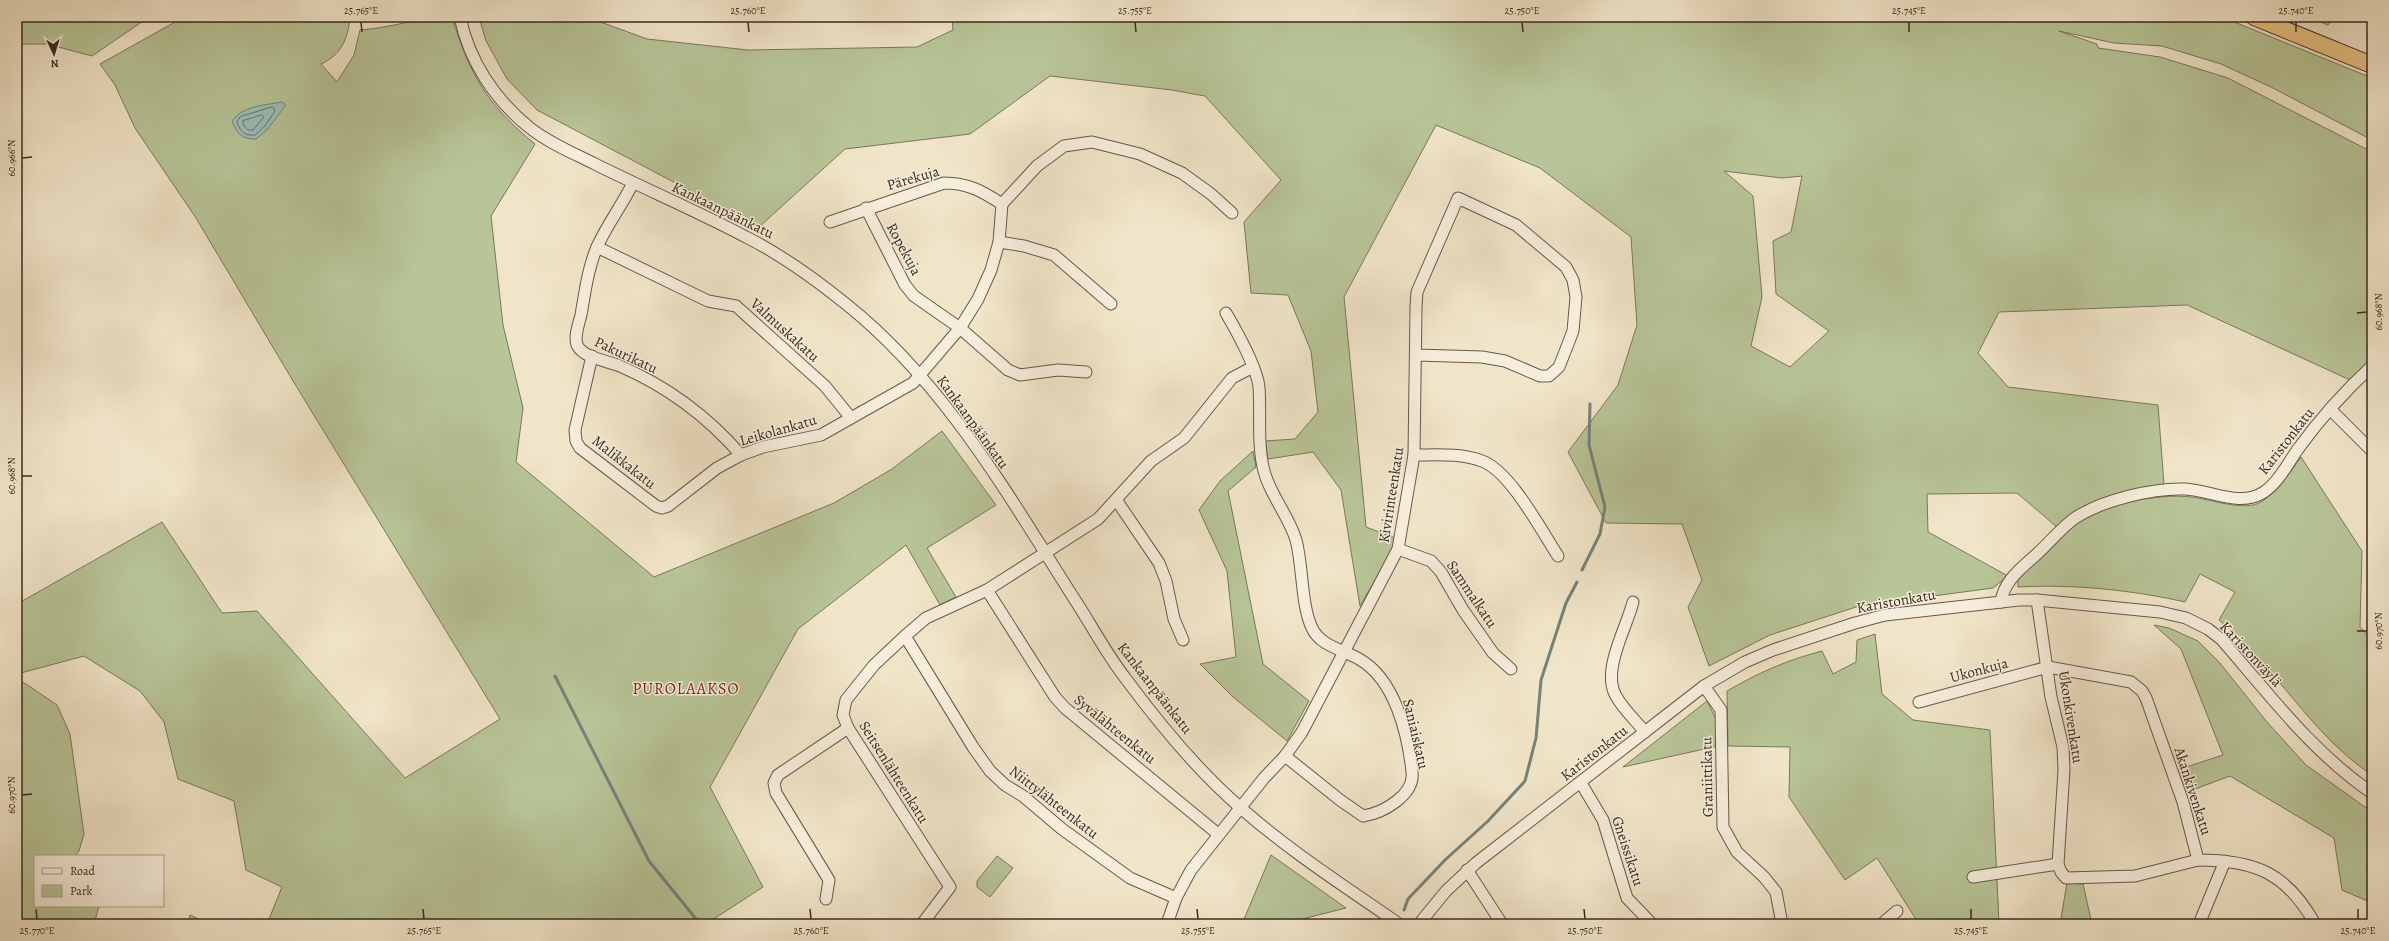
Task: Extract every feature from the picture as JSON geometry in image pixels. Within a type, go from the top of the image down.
[{"type":"highway","points":[[2254,17],[2372,64]]},
{"type":"street","name":"Kankaanpäänkatu","points":[[460,17],[467,43],[486,81],[515,114],[533,130],[633,184],[740,234],[778,255],[849,307],[881,335],[920,374],[957,420],[1124,678],[1205,774],[1240,808],[1304,858],[1399,924]]},
{"type":"street","points":[[1002,204],[1037,166],[1064,146],[1092,142],[1140,154],[1182,173],[1211,194],[1232,213]]},
{"type":"street","name":"Pärekuja","points":[[830,222],[866,208],[944,183],[961,183],[977,187],[1002,204]]},
{"type":"street","name":"Pakurikatu","points":[[633,184],[597,247],[576,337],[577,345],[584,352],[620,366],[650,382],[694,410],[720,431],[741,455]]},
{"type":"street","name":"Kivirinteenkatu","points":[[1167,924],[1176,898],[1191,870],[1218,834],[1264,778],[1285,756],[1312,714],[1398,549],[1414,455],[1417,292],[1458,198],[1516,225],[1566,267],[1573,280],[1576,297],[1573,331],[1559,367],[1549,376],[1540,376],[1505,362],[1482,357],[1416,355]]},
{"type":"street","name":"Leikolankatu","points":[[668,506],[716,468],[741,455],[763,447],[821,435],[913,383],[960,328],[978,299],[991,270],[998,242],[1002,204]]},
{"type":"street","name":"Ropekuja","points":[[866,208],[905,286],[914,296],[960,328],[1008,370],[1020,375],[1058,370],[1086,372]]},
{"type":"street","points":[[998,242],[1024,246],[1054,256],[1111,304]]},
{"type":"street","name":"Valmuskakatu","points":[[597,247],[708,301],[736,306],[825,386],[851,418]]},
{"type":"street","points":[[1226,313],[1253,367],[1259,386],[1260,435],[1264,471],[1296,538],[1309,619],[1316,635],[1344,652]]},
{"type":"street","name":"Malikkakatu","points":[[592,356],[575,430],[576,441],[580,448],[656,506],[662,508],[668,506]]},
{"type":"street","name":"Karistonkatu","points":[[1419,924],[1446,891],[1467,870],[1704,686],[1745,662],[1773,650],[1855,623],[1886,615],[2001,602],[2007,584],[2074,519],[2094,508],[2135,496],[2167,490],[2186,489],[2240,499],[2253,498],[2265,491],[2276,481],[2298,449],[2330,410],[2372,366]]},
{"type":"street","name":"Seitsenlähteenkatu","points":[[922,924],[950,887],[848,728],[843,714],[846,700],[874,665],[926,618],[987,590],[1098,519],[1117,501],[1151,461],[1184,438],[1232,378],[1253,367]]},
{"type":"street","points":[[2330,410],[2372,451]]},
{"type":"street","points":[[1414,455],[1464,457],[1483,461],[1504,475],[1558,556]]},
{"type":"street","points":[[1117,501],[1159,563],[1166,580],[1174,619],[1183,640]]},
{"type":"street","name":"Sammalkatu","points":[[1398,549],[1431,561],[1441,572],[1463,610],[1493,653],[1510,669]]},
{"type":"street","name":"Syvälähteenkatu","points":[[987,590],[1055,697],[1065,708],[1218,834]]},
{"type":"street","name":"Karistonväylä","points":[[2001,602],[2037,600],[2160,612],[2186,618],[2208,629],[2221,639],[2311,744],[2348,776],[2372,793]]},
{"type":"street","name":"Ukonkivenkatu","points":[[2037,600],[2048,667],[2051,697],[2063,747],[2064,770],[2058,864]]},
{"type":"street","points":[[1633,602],[1615,655],[1612,687],[1617,698],[1645,732]]},
{"type":"street","name":"Niittylähteenkatu","points":[[905,636],[990,771],[1005,785],[1023,796],[1062,829],[1130,878],[1176,898]]},
{"type":"street","name":"Saniaiskatu","points":[[1285,756],[1340,800],[1363,816],[1381,811],[1408,790],[1412,784],[1412,773],[1398,709],[1389,689],[1377,671],[1360,659],[1344,652]]},
{"type":"street","name":"Ukonkuja","points":[[1919,702],[2048,667]]},
{"type":"street","name":"Akankivenkatu","points":[[2048,667],[2122,679],[2136,685],[2142,691],[2183,802],[2198,860]]},
{"type":"street","name":"Graniittikatu","points":[[1704,686],[1721,710],[1723,828],[1737,852],[1764,877],[1776,892],[1782,924]]},
{"type":"street","points":[[826,899],[829,880],[776,793],[774,783],[778,775],[848,728]]},
{"type":"street","name":"Gneissikatu","points":[[1581,783],[1603,820],[1627,898],[1652,924]]},
{"type":"street","points":[[1973,877],[2058,864],[2061,872],[2066,878],[2076,879],[2135,876],[2198,860],[2225,861],[2247,864],[2268,873],[2287,886],[2304,904],[2315,924]]},
{"type":"street","points":[[2199,924],[2225,861]]},
{"type":"street","points":[[1467,870],[1502,924]]},
{"type":"street","points":[[1882,924],[1897,911]]},
{"type":"green space","points":[[17,17],[149,17],[92,56],[47,44],[17,44]]},
{"type":"green space","points":[[184,17],[350,17],[345,39],[342,45],[334,56],[321,64],[337,82],[354,55],[360,30],[440,17],[452,17],[466,56],[482,88],[504,116],[535,144],[491,216],[503,325],[523,408],[516,462],[654,577],[834,503],[892,469],[942,431],[996,505],[927,548],[956,597],[940,605],[906,545],[798,629],[710,787],[763,887],[706,924],[267,924],[282,887],[246,870],[234,801],[178,779],[164,722],[140,691],[84,656],[17,674],[17,664],[22,650],[17,627],[17,604],[162,522],[222,613],[257,611],[405,778],[500,719],[293,381],[196,218],[135,128],[115,85],[100,64]]},
{"type":"green space","points":[[479,17],[587,17],[647,39],[748,50],[917,47],[953,30],[952,17],[2222,17],[2372,78],[2372,140],[2273,88],[2221,64],[2162,46],[2114,43],[2059,31],[2097,44],[2098,48],[2160,57],[2228,78],[2372,152],[2372,360],[2350,380],[2187,305],[1999,312],[1978,353],[2008,387],[2158,405],[2164,485],[2135,490],[2093,503],[2068,517],[2057,527],[2017,493],[1927,494],[1928,532],[2008,576],[1993,588],[1859,606],[1770,635],[1709,666],[1688,607],[1702,580],[1682,524],[1606,523],[1568,452],[1618,385],[1637,325],[1631,237],[1540,168],[1436,125],[1344,297],[1366,527],[1395,538],[1393,549],[1360,606],[1341,490],[1313,452],[1268,459],[1265,441],[1295,439],[1318,412],[1311,351],[1288,295],[1251,293],[1244,222],[1281,180],[1205,96],[1172,90],[1050,76],[970,134],[845,149],[759,227],[537,110],[507,79],[486,41]],"holes":[[[1724,171],[1782,178],[1802,176],[1791,232],[1773,241],[1776,294],[1829,331],[1790,367],[1751,346],[1762,297],[1753,196]]]},
{"type":"green space","points":[[2308,17],[2335,17],[2328,25]]},
{"type":"green space","points":[[1253,451],[1256,467],[1228,491],[1263,664],[1309,701],[1287,741],[1233,697],[1200,664],[1236,657],[1227,571],[1199,510],[1220,481]]},
{"type":"green space","points":[[2301,457],[2362,551],[2360,627],[2372,640],[2372,775],[2330,740],[2258,658],[2219,620],[2235,592],[2200,574],[2185,602],[2144,594],[2081,587],[2018,587],[2018,580],[2054,543],[2078,523],[2098,512],[2134,501],[2170,496],[2185,496],[2227,504],[2246,506],[2254,505],[2267,498],[2278,487],[2288,476]]},
{"type":"green space","points":[[2154,625],[2169,628],[2198,641],[2219,662],[2267,722],[2306,765],[2372,812],[2372,903],[2342,890],[2334,838],[2230,776],[2187,792],[2180,769],[2223,755],[2181,649]]},
{"type":"green space","points":[[1875,634],[1882,694],[1913,720],[1990,730],[1999,924],[1919,924],[1877,858],[1845,880],[1789,797],[1790,747],[1728,746],[1727,691],[1750,678],[1773,668],[1822,651],[1833,674],[1856,662],[1857,640]]},
{"type":"green space","points":[[17,678],[57,705],[70,734],[84,834],[79,851],[76,855],[34,855],[34,907],[99,907],[94,924],[17,924]]},
{"type":"green space","points":[[1707,701],[1717,721],[1718,746],[1623,767]]},
{"type":"green space","points":[[1271,855],[1346,908],[1283,924],[1242,924]]},
{"type":"green space","points":[[997,856],[1013,868],[990,897],[977,887],[977,881]]},
{"type":"green space","points":[[2067,883],[2083,884],[2092,924],[2060,924]]},
{"type":"green space","points":[[190,915],[209,924],[188,924]]},
{"type":"water","points":[[282,102],[286,105],[267,130],[256,139],[247,138],[241,135],[232,121],[236,116],[248,109],[261,105]]},
{"type":"waterway","points":[[1582,570],[1600,534],[1605,507],[1589,445],[1590,404]]},
{"type":"waterway","points":[[1404,910],[1408,899],[1445,860],[1488,821],[1525,781],[1536,738],[1541,680],[1566,603],[1577,582]]},
{"type":"waterway","points":[[555,676],[649,861],[700,924]]},
{"type":"district","name":"PUROLAAKSO","points":[[686,688]]}]
